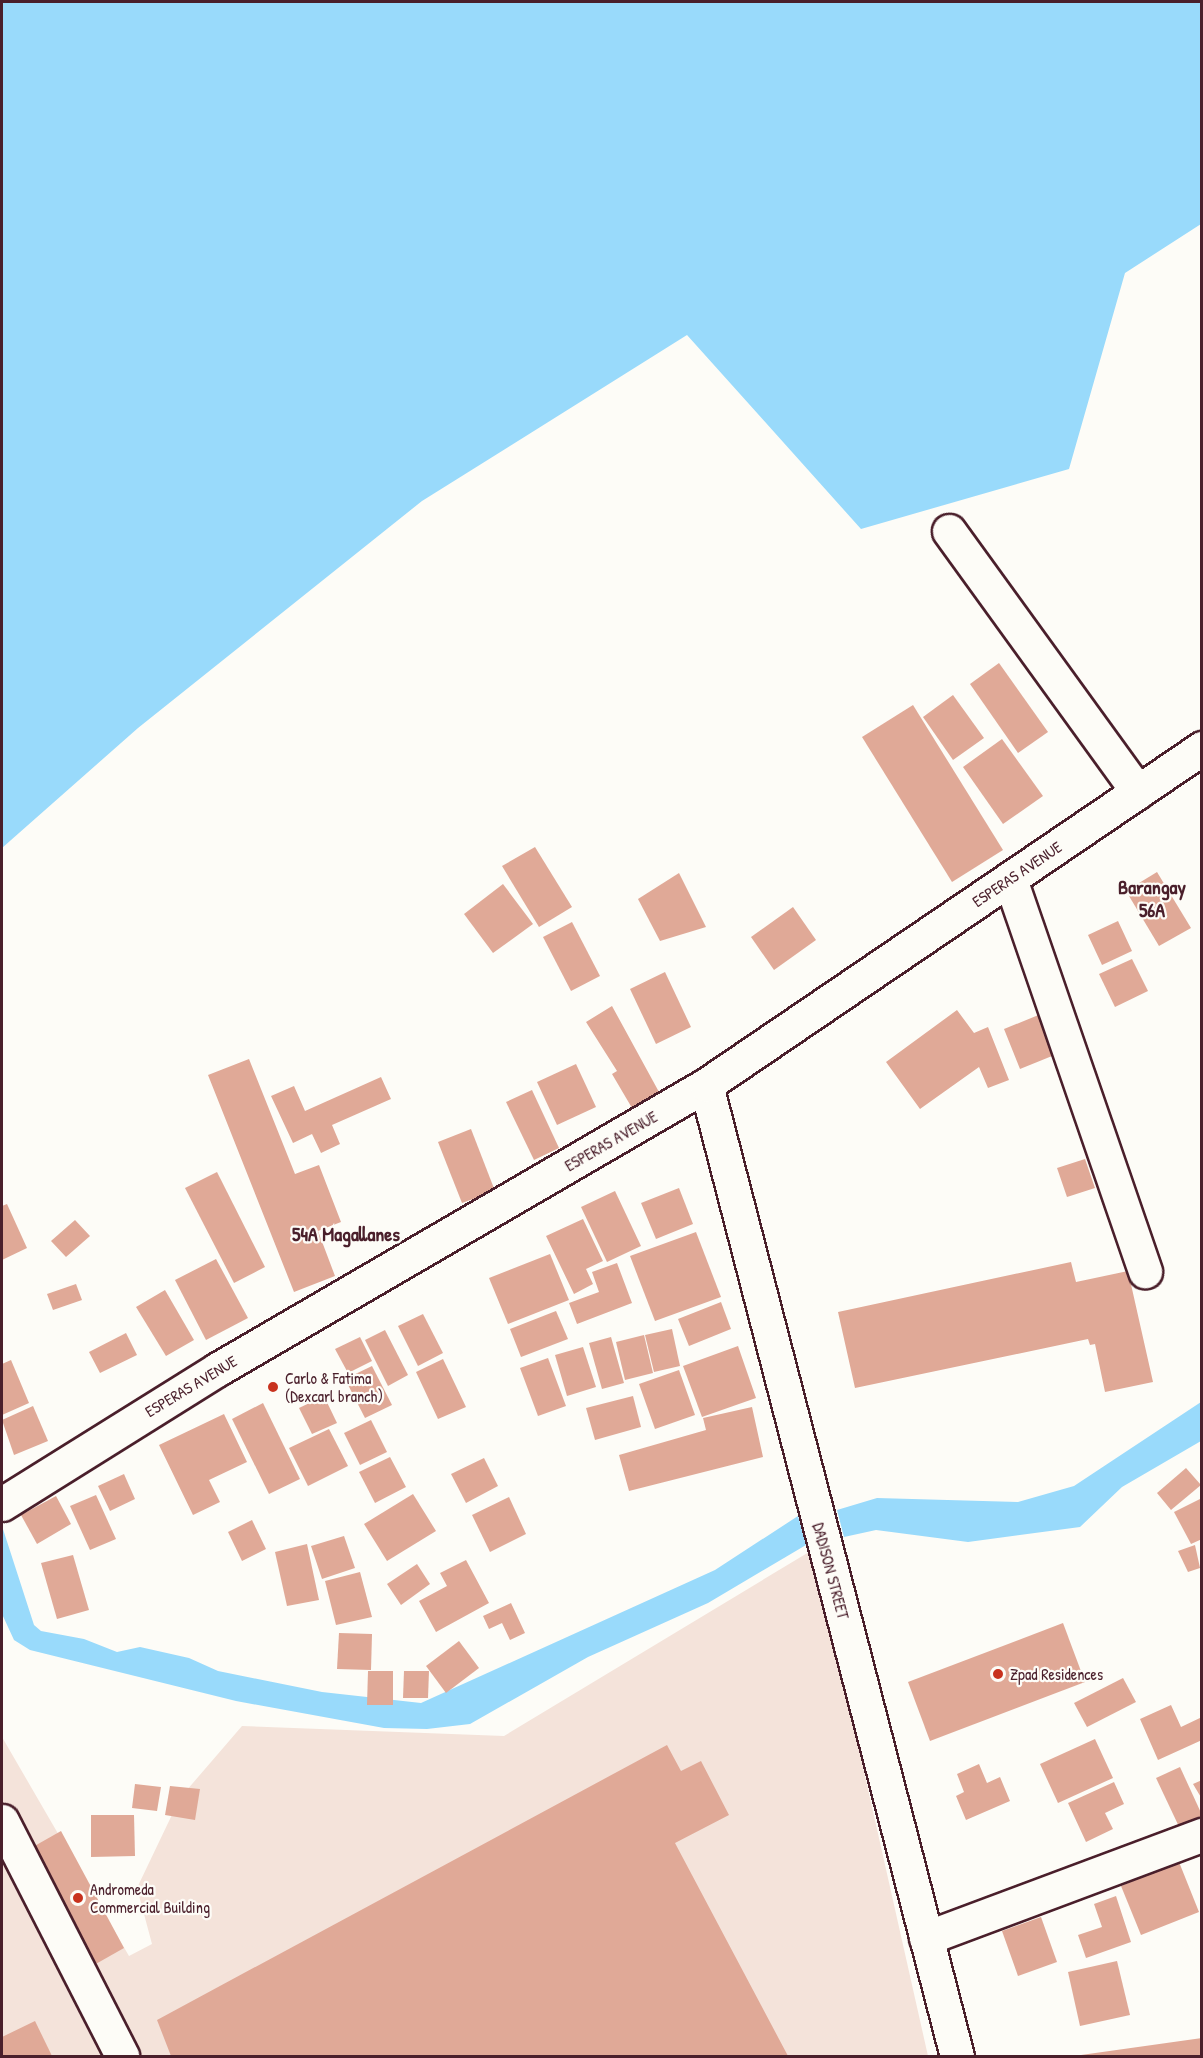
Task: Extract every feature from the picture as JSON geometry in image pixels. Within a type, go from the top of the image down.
[{"type":"street","points":[[949,531],[1137,792]]},
{"type":"street","name":"ESPERAS AVENUE","points":[[2,1504],[218,1369],[706,1085],[1202,748]]},
{"type":"street","points":[[1010,879],[1144,1271]]},
{"type":"street","name":"DADISON STREET","points":[[706,1085],[957,2056]]},
{"type":"street","points":[[2,1821],[122,2056]]},
{"type":"street","points":[[926,1938],[1202,1835]]},
{"type":"shaded area","points":[[814,1549],[928,2056],[2,2056],[2,1737],[129,1956],[152,1944],[137,1888],[180,1798],[242,1726],[504,1736]]},
{"type":"water","points":[[2,2],[1201,2],[1201,224],[1125,273],[1069,469],[861,529],[687,335],[422,501],[138,728],[2,848]]},
{"type":"water","points":[[1201,1402],[1201,1441],[1122,1487],[1080,1527],[968,1542],[876,1530],[844,1537],[837,1510],[877,1498],[1018,1502],[1074,1486]]},
{"type":"water","points":[[798,1516],[806,1545],[708,1603],[588,1657],[470,1724],[427,1729],[384,1728],[236,1701],[30,1650],[14,1640],[2,1614],[2,1526],[34,1625],[41,1631],[84,1639],[117,1652],[140,1647],[189,1658],[218,1671],[322,1692],[421,1703],[715,1570]]},
{"type":"building","points":[[999,663],[1048,732],[1018,753],[970,684]]},
{"type":"building","points":[[953,695],[984,738],[953,760],[923,717]]},
{"type":"building","points":[[913,705],[1003,850],[952,882],[862,737]]},
{"type":"building","points":[[1002,739],[1043,796],[1003,824],[963,767]]},
{"type":"building","points":[[535,847],[572,907],[539,927],[502,866]]},
{"type":"building","points":[[1157,872],[1191,928],[1159,946],[1126,891]]},
{"type":"building","points":[[679,873],[706,927],[660,941],[638,899]]},
{"type":"building","points":[[503,884],[533,924],[493,953],[464,914]]},
{"type":"building","points":[[793,907],[816,940],[774,970],[751,937]]},
{"type":"building","points":[[1118,921],[1132,951],[1102,965],[1088,935]]},
{"type":"building","points":[[572,922],[600,976],[571,991],[543,937]]},
{"type":"building","points":[[1132,959],[1148,991],[1115,1007],[1099,974]]},
{"type":"building","points":[[665,972],[691,1027],[656,1044],[630,989]]},
{"type":"building","points":[[612,1006],[659,1092],[632,1108],[612,1074],[617,1071],[586,1022]]},
{"type":"building","points":[[957,1010],[974,1033],[988,1027],[1009,1080],[988,1088],[979,1067],[920,1109],[886,1062]]},
{"type":"building","points":[[1041,1014],[1057,1054],[1020,1069],[1004,1029]]},
{"type":"building","points":[[249,1059],[295,1174],[319,1165],[341,1222],[318,1231],[335,1276],[294,1292],[208,1075]]},
{"type":"building","points":[[576,1064],[596,1107],[557,1125],[537,1082]]},
{"type":"building","points":[[381,1077],[391,1099],[332,1125],[340,1144],[321,1153],[312,1134],[293,1143],[271,1096],[294,1086],[305,1111]]},
{"type":"building","points":[[532,1090],[559,1148],[534,1160],[506,1102]]},
{"type":"building","points":[[471,1129],[495,1191],[462,1203],[438,1142]]},
{"type":"building","points":[[1085,1159],[1095,1188],[1067,1197],[1057,1168]]},
{"type":"building","points":[[217,1172],[265,1267],[234,1283],[185,1188]]},
{"type":"building","points":[[679,1188],[693,1224],[656,1239],[641,1203]]},
{"type":"building","points":[[615,1191],[641,1246],[607,1262],[581,1207]]},
{"type":"building","points":[[7,1204],[27,1248],[2,1260],[2,1206]]},
{"type":"building","points":[[583,1219],[603,1261],[586,1269],[593,1284],[574,1294],[546,1236]]},
{"type":"building","points":[[75,1220],[90,1236],[66,1257],[51,1241]]},
{"type":"building","points":[[696,1232],[721,1297],[655,1321],[630,1256]]},
{"type":"building","points":[[550,1254],[569,1300],[508,1324],[489,1278]]},
{"type":"building","points":[[216,1259],[248,1318],[206,1340],[175,1280]]},
{"type":"building","points":[[1071,1262],[1076,1282],[1128,1271],[1153,1382],[1105,1392],[1095,1344],[1090,1345],[1088,1339],[855,1388],[838,1312]]},
{"type":"building","points":[[617,1263],[632,1303],[577,1324],[569,1303],[599,1292],[592,1272]]},
{"type":"building","points":[[76,1284],[82,1300],[53,1310],[47,1294]]},
{"type":"building","points":[[165,1290],[194,1340],[166,1356],[136,1307]]},
{"type":"building","points":[[721,1302],[731,1329],[689,1346],[678,1319]]},
{"type":"building","points":[[556,1311],[568,1339],[521,1357],[510,1329]]},
{"type":"building","points":[[423,1314],[443,1353],[418,1366],[398,1326]]},
{"type":"building","points":[[672,1329],[680,1366],[654,1372],[645,1335]]},
{"type":"building","points":[[385,1330],[408,1375],[388,1386],[365,1340]]},
{"type":"building","points":[[126,1333],[137,1355],[100,1373],[89,1352]]},
{"type":"building","points":[[644,1335],[653,1373],[625,1380],[616,1342]]},
{"type":"building","points":[[360,1337],[372,1361],[348,1373],[335,1349]]},
{"type":"building","points":[[611,1337],[624,1383],[602,1389],[589,1343]]},
{"type":"building","points":[[738,1346],[756,1398],[702,1417],[683,1366]]},
{"type":"building","points":[[583,1347],[596,1387],[567,1396],[555,1355]]},
{"type":"building","points":[[548,1358],[566,1406],[538,1416],[520,1368]]},
{"type":"building","points":[[443,1359],[466,1407],[438,1419],[416,1372]]},
{"type":"building","points":[[11,1360],[29,1403],[2,1415],[2,1364]]},
{"type":"building","points":[[372,1366],[392,1405],[365,1418],[345,1379]]},
{"type":"building","points":[[679,1370],[695,1415],[655,1429],[639,1384]]},
{"type":"building","points":[[324,1396],[337,1423],[312,1434],[299,1408]]},
{"type":"building","points":[[633,1396],[641,1427],[595,1440],[586,1408]]},
{"type":"building","points":[[263,1403],[300,1479],[269,1494],[232,1419]]},
{"type":"building","points":[[33,1406],[48,1441],[14,1455],[2,1420]]},
{"type":"building","points":[[752,1407],[763,1457],[629,1491],[619,1455],[706,1430],[703,1418]]},
{"type":"building","points":[[224,1414],[247,1462],[209,1480],[220,1502],[193,1515],[159,1445]]},
{"type":"building","points":[[371,1420],[387,1452],[360,1465],[344,1433]]},
{"type":"building","points":[[329,1429],[348,1466],[308,1486],[289,1448]]},
{"type":"building","points":[[390,1457],[406,1487],[375,1503],[359,1472]]},
{"type":"building","points":[[484,1458],[498,1486],[466,1503],[451,1474]]},
{"type":"building","points":[[1186,1468],[1201,1485],[1171,1510],[1157,1493]]},
{"type":"building","points":[[124,1474],[135,1499],[110,1511],[98,1486]]},
{"type":"building","points":[[413,1494],[436,1531],[387,1561],[364,1524]]},
{"type":"building","points":[[96,1495],[116,1539],[90,1550],[70,1506]]},
{"type":"building","points":[[56,1496],[71,1524],[37,1544],[21,1515]]},
{"type":"building","points":[[509,1497],[526,1534],[490,1552],[472,1515]]},
{"type":"building","points":[[1202,1498],[1202,1539],[1191,1544],[1174,1512]]},
{"type":"building","points":[[252,1520],[266,1549],[242,1561],[228,1532]]},
{"type":"building","points":[[344,1536],[355,1568],[322,1579],[311,1546]]},
{"type":"building","points":[[307,1544],[319,1600],[287,1606],[275,1552]]},
{"type":"building","points":[[1195,1545],[1200,1568],[1188,1572],[1178,1551]]},
{"type":"building","points":[[73,1555],[89,1610],[57,1619],[41,1563]]},
{"type":"building","points":[[466,1560],[489,1603],[436,1632],[419,1601],[447,1586],[440,1573]]},
{"type":"building","points":[[417,1564],[430,1584],[401,1605],[387,1584]]},
{"type":"building","points":[[360,1572],[372,1617],[336,1625],[325,1581]]},
{"type":"building","points":[[511,1603],[525,1633],[510,1640],[502,1623],[489,1629],[483,1616]]},
{"type":"building","points":[[1063,1623],[1085,1682],[930,1741],[908,1682]]},
{"type":"building","points":[[339,1633],[372,1634],[371,1670],[337,1669]]},
{"type":"building","points":[[459,1641],[479,1668],[446,1693],[426,1666]]},
{"type":"building","points":[[368,1671],[393,1671],[393,1705],[367,1705]]},
{"type":"building","points":[[404,1671],[429,1671],[428,1698],[403,1698]]},
{"type":"building","points":[[1123,1678],[1136,1702],[1087,1727],[1074,1703]]},
{"type":"building","points":[[1171,1705],[1181,1727],[1202,1717],[1202,1740],[1158,1760],[1140,1719]]},
{"type":"building","points":[[1095,1739],[1113,1778],[1058,1803],[1040,1764]]},
{"type":"building","points":[[667,1745],[681,1771],[701,1761],[729,1815],[675,1843],[788,2056],[171,2056],[157,2020]]},
{"type":"building","points":[[979,1764],[987,1783],[1000,1777],[1010,1801],[966,1820],[956,1796],[964,1792],[957,1774]]},
{"type":"building","points":[[1180,1767],[1202,1815],[1202,1823],[1182,1833],[1156,1778]]},
{"type":"building","points":[[1202,1780],[1202,1799],[1193,1784]]},
{"type":"building","points":[[1114,1782],[1124,1804],[1105,1813],[1113,1829],[1086,1842],[1068,1803]]},
{"type":"building","points":[[135,1784],[161,1787],[157,1811],[132,1808]]},
{"type":"building","points":[[170,1786],[200,1789],[195,1820],[165,1815]]},
{"type":"building","points":[[91,1815],[134,1815],[135,1856],[91,1857]]},
{"type":"building","name":"Andromeda Commercial Building","points":[[61,1831],[124,1948],[94,1965],[31,1848]]},
{"type":"building","points":[[1179,1862],[1199,1912],[1141,1935],[1121,1886]]},
{"type":"building","points":[[1116,1896],[1131,1942],[1086,1958],[1078,1935],[1102,1927],[1094,1904]]},
{"type":"building","points":[[1041,1917],[1057,1962],[1018,1976],[1002,1931]]},
{"type":"building","points":[[1117,1961],[1130,2015],[1080,2026],[1068,1972]]},
{"type":"building","points":[[35,2021],[52,2056],[2,2056],[2,2037]]},
{"type":"building","points":[[1202,2038],[1202,2056],[1081,2056],[1081,2055]]},
{"type":"place","name":"Carlo & Fatima (Dexcarl branch)","points":[[273,1387]]},
{"type":"place","name":"Zpad Residences","points":[[998,1674]]},
{"type":"place","name":"Andromeda Commercial Building","points":[[78,1898]]},
{"type":"district","name":"Barangay 56A","points":[[1152,898]]},
{"type":"district","name":"54A Magallanes","points":[[346,1233]]}]
